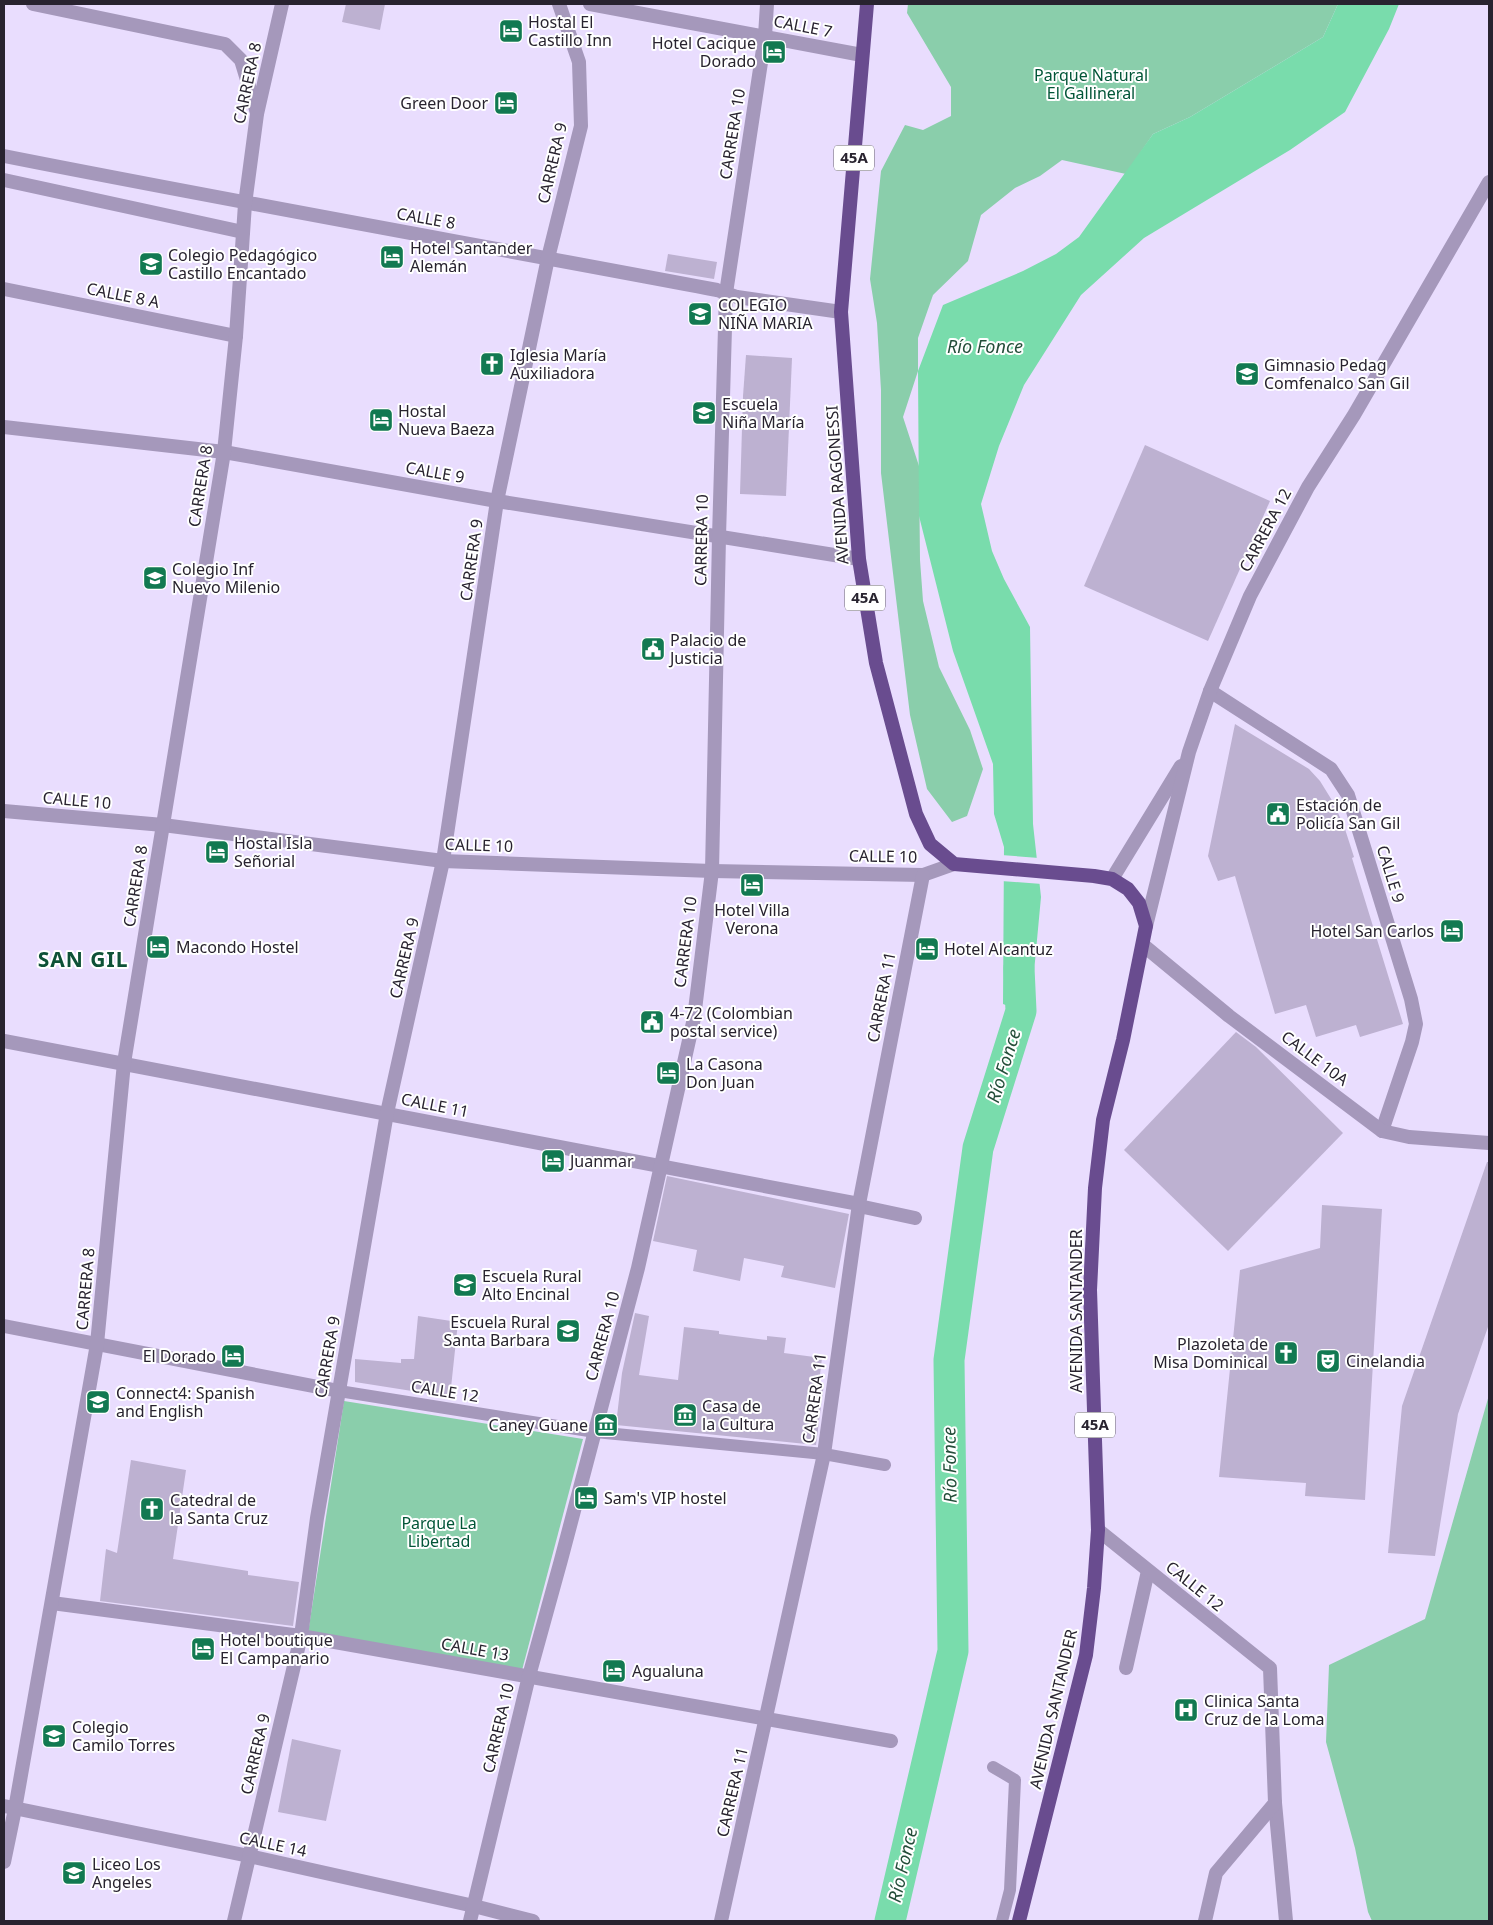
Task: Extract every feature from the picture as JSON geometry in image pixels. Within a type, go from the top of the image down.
[{"type":"highway","name":"AVENIDA RAGONESSI","points":[[867,4],[841,312],[859,559],[876,663],[916,814],[930,844],[954,864]]},
{"type":"highway","name":"AVENIDA SANTANDER","points":[[954,864],[1112,879],[1128,889],[1139,903],[1146,926],[1123,1040],[1103,1120],[1095,1188],[1090,1290],[1098,1530],[1094,1588],[1086,1655],[1019,1921]]},
{"type":"street","points":[[33,4],[225,44],[241,60],[257,114]]},
{"type":"street","name":"CARRERA 8","points":[[4,1862],[9,1808],[52,1603],[98,1344],[124,1063],[224,452],[236,336],[245,204],[257,114],[282,4]]},
{"type":"street","name":"CARRERA 9","points":[[234,1921],[301,1636],[317,1518],[387,1113],[443,861],[497,501],[548,258],[581,126],[578,62],[559,4]]},
{"type":"street","name":"CALLE 7","points":[[590,4],[862,55]]},
{"type":"street","name":"CARRERA 10","points":[[470,1921],[528,1676],[638,1268],[694,1018],[712,871],[726,293],[765,36],[767,4]]},
{"type":"street","name":"CALLE 8","points":[[4,156],[245,204],[548,258],[726,293],[738,297],[841,312]]},
{"type":"street","points":[[4,180],[243,232]]},
{"type":"street","name":"CARRERA 12","points":[[1146,926],[1189,752],[1210,690],[1250,596],[1308,487],[1354,415],[1489,182]]},
{"type":"street","name":"CALLE 8 A","points":[[4,289],[236,336]]},
{"type":"street","name":"CALLE 9","points":[[4,427],[224,452],[497,501],[859,559]]},
{"type":"street","name":"CALLE 9","points":[[1210,690],[1331,768],[1348,795],[1411,999],[1416,1024],[1412,1042],[1382,1130]]},
{"type":"street","points":[[1112,879],[1189,752]]},
{"type":"street","name":"CALLE 10","points":[[4,812],[163,826],[443,861],[712,871],[923,875],[954,864]]},
{"type":"street","name":"CARRERA 11","points":[[721,1921],[824,1454],[859,1205],[923,875]]},
{"type":"street","name":"CALLE 10A","points":[[1143,945],[1229,1016],[1382,1130],[1409,1137],[1489,1143]]},
{"type":"street","name":"CALLE 11","points":[[4,1041],[660,1166],[859,1205],[915,1218]]},
{"type":"street","name":"CALLE 12","points":[[4,1326],[339,1392],[595,1432],[824,1454],[885,1465]]},
{"type":"street","name":"CALLE 12","points":[[1098,1530],[1270,1668],[1275,1803]]},
{"type":"street","points":[[1126,1668],[1148,1571]]},
{"type":"street","name":"CALLE 13","points":[[52,1603],[301,1636],[891,1741]]},
{"type":"street","points":[[993,1767],[1015,1780],[1010,1890],[1002,1921]]},
{"type":"street","points":[[1205,1921],[1216,1873],[1275,1803]]},
{"type":"street","points":[[1275,1803],[1286,1921]]},
{"type":"street","name":"CALLE 14","points":[[9,1808],[249,1856],[533,1921]]},
{"type":"green space","name":"Parque Natural El Gallineral","points":[[908,4],[1338,4],[1323,37],[1190,117],[1153,134],[1126,174],[1062,160],[1040,176],[1015,188],[981,215],[968,261],[933,295],[918,338],[918,371],[903,417],[919,466],[920,560],[923,601],[939,667],[970,730],[983,769],[967,816],[952,822],[927,789],[910,715],[881,473],[881,390],[877,323],[870,279],[881,171],[905,125],[923,130],[951,116],[951,87],[907,13]]},
{"type":"green space","points":[[1489,1395],[1489,1921],[1372,1921],[1368,1912],[1355,1848],[1326,1742],[1329,1665],[1425,1619]]},
{"type":"green space","name":"Parque La Libertad","points":[[344,1401],[583,1439],[521,1674],[308,1633]]},
{"type":"water","name":"Río Fonce","points":[[1338,4],[1399,4],[1389,29],[1345,112],[1290,150],[1144,238],[1081,295],[1024,385],[999,446],[981,504],[992,551],[1004,579],[1030,627],[1033,824],[1041,897],[1031,1004],[1021,1011],[1003,1004],[1004,847],[994,814],[993,764],[953,651],[919,516],[918,371],[943,305],[1023,271],[1056,254],[1079,237],[1153,134],[1190,117],[1323,37]]},
{"type":"pier","points":[[1001,855],[1039,858],[1042,884],[1001,881]]},
{"type":"building","points":[[346,4],[385,4],[380,30],[342,22]]},
{"type":"building","points":[[668,254],[717,262],[714,279],[665,271]]},
{"type":"building","points":[[746,355],[792,358],[786,496],[740,494]]},
{"type":"building","points":[[1145,445],[1270,501],[1208,641],[1084,586]]},
{"type":"building","points":[[1235,724],[1309,769],[1320,781],[1333,802],[1344,826],[1354,857],[1352,858],[1403,1024],[1360,1037],[1356,1025],[1316,1037],[1306,1005],[1275,1014],[1235,876],[1218,881],[1208,856]]},
{"type":"building","points":[[1236,1032],[1256,1047],[1343,1133],[1228,1251],[1124,1150]]},
{"type":"building","points":[[1487,1162],[1489,1162],[1489,1324],[1458,1414],[1435,1556],[1388,1553],[1402,1406]]},
{"type":"building","points":[[667,1176],[849,1214],[835,1288],[781,1277],[784,1266],[744,1258],[740,1281],[693,1271],[697,1250],[653,1241]]},
{"type":"building","points":[[1322,1205],[1382,1209],[1365,1500],[1305,1496],[1306,1483],[1219,1477],[1240,1270],[1320,1248]]},
{"type":"building","points":[[635,1313],[649,1316],[639,1375],[678,1380],[684,1327],[767,1340],[767,1336],[786,1338],[784,1353],[822,1358],[819,1383],[824,1383],[816,1445],[616,1425],[622,1373]]},
{"type":"building","points":[[418,1316],[458,1322],[450,1397],[355,1382],[355,1359],[401,1363],[401,1359],[414,1359]]},
{"type":"building","name":"Catedral de la Santa Cruz","points":[[131,1460],[186,1470],[173,1559],[248,1571],[248,1575],[299,1582],[293,1626],[100,1601],[106,1549],[117,1553]]},
{"type":"building","points":[[292,1739],[341,1750],[326,1821],[278,1812]]},
{"type":"waterway","name":"Río Fonce","points":[[890,1921],[953,1651],[949,1360],[978,1148],[1021,1011],[1019,968]]},
{"type":"place","name":"Hostal El Castillo Inn","points":[[511,31]]},
{"type":"place","name":"Hotel Cacique Dorado","points":[[774,52]]},
{"type":"place","name":"Green Door","points":[[506,103]]},
{"type":"place","name":"Hotel Santander Alemán","points":[[392,257]]},
{"type":"place","name":"Colegio Pedagógico Castillo Encantado","points":[[151,264]]},
{"type":"place","name":"COLEGIO NIÑA MARIA","points":[[700,314]]},
{"type":"place","name":"Iglesia María Auxiliadora","points":[[492,364]]},
{"type":"place","name":"Gimnasio Pedag Comfenalco San Gil","points":[[1247,374]]},
{"type":"place","name":"Escuela Niña María","points":[[704,413]]},
{"type":"place","name":"Hostal Nueva Baeza","points":[[381,420]]},
{"type":"place","name":"Colegio Inf Nuevo Milenio","points":[[155,578]]},
{"type":"place","name":"Palacio de Justicia","points":[[653,649]]},
{"type":"place","name":"Estación de Policía San Gil","points":[[1278,814]]},
{"type":"place","name":"Hostal Isla Señorial","points":[[217,852]]},
{"type":"place","name":"Hotel Villa Verona","points":[[752,885]]},
{"type":"place","name":"Hotel San Carlos","points":[[1452,931]]},
{"type":"place","name":"Macondo Hostel","points":[[158,947]]},
{"type":"place","name":"Hotel Alcantuz","points":[[927,949]]},
{"type":"place","name":"4-72 (Colombian postal service)","points":[[652,1022]]},
{"type":"place","name":"La Casona Don Juan","points":[[668,1073]]},
{"type":"place","name":"Juanmar","points":[[553,1161]]},
{"type":"place","name":"Escuela Rural Alto Encinal","points":[[465,1285]]},
{"type":"place","name":"Escuela Rural Santa Barbara","points":[[568,1331]]},
{"type":"place","name":"Plazoleta de Misa Dominical","points":[[1286,1353]]},
{"type":"place","name":"El Dorado","points":[[233,1356]]},
{"type":"place","name":"Cinelandia","points":[[1328,1361]]},
{"type":"place","name":"Connect4: Spanish and English","points":[[98,1402]]},
{"type":"place","name":"Casa de la Cultura","points":[[685,1415]]},
{"type":"place","name":"Caney Guane","points":[[606,1425]]},
{"type":"place","name":"Sam's VIP hostel","points":[[586,1498]]},
{"type":"place","name":"Catedral de la Santa Cruz","points":[[152,1509]]},
{"type":"place","name":"Hotel boutique El Campanario","points":[[203,1649]]},
{"type":"place","name":"Agualuna","points":[[614,1671]]},
{"type":"place","name":"Clinica Santa Cruz de la Loma","points":[[1186,1710]]},
{"type":"place","name":"Colegio Camilo Torres","points":[[54,1736]]},
{"type":"place","name":"Liceo Los Angeles","points":[[74,1873]]},
{"type":"district","name":"SAN GIL","points":[[83,960]]}]
